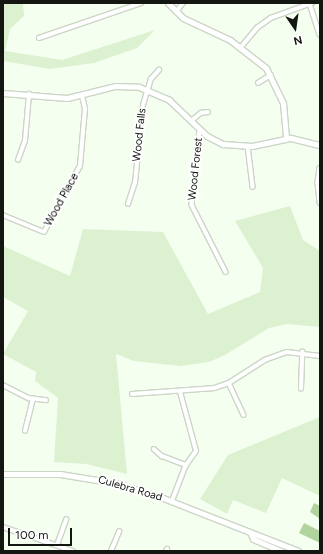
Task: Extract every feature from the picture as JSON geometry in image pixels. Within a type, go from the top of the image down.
[{"type":"street","points":[[39,38],[141,3]]},
{"type":"street","points":[[168,3],[176,12],[192,23],[241,47],[271,75],[283,103],[286,138]]},
{"type":"street","points":[[176,12],[184,3]]},
{"type":"street","points":[[241,47],[264,23],[311,3],[320,34]]},
{"type":"street","name":"Wood Falls","points":[[128,204],[135,183],[142,111],[148,89],[159,70]]},
{"type":"street","points":[[258,83],[271,75]]},
{"type":"street","points":[[3,93],[29,94],[56,98],[82,96],[119,86],[148,89],[169,100],[200,130],[223,144],[248,146],[286,138],[320,145]]},
{"type":"street","points":[[18,160],[25,141],[29,94]]},
{"type":"street","name":"Wood Place","points":[[3,215],[44,232],[80,166],[85,109],[82,96]]},
{"type":"street","name":"Wood Forest","points":[[191,121],[201,113],[208,112]]},
{"type":"street","name":"Wood Forest","points":[[200,130],[196,143],[192,209],[226,272]]},
{"type":"street","points":[[248,146],[253,187]]},
{"type":"street","points":[[320,168],[318,183],[320,203]]},
{"type":"street","points":[[132,394],[180,392],[229,383],[265,360],[287,352],[302,352],[320,356]]},
{"type":"street","points":[[301,389],[302,352]]},
{"type":"street","points":[[229,383],[244,415]]},
{"type":"street","points":[[3,384],[32,399],[46,400]]},
{"type":"street","points":[[172,501],[186,465],[196,451],[180,392]]},
{"type":"street","points":[[25,431],[32,399]]},
{"type":"street","points":[[154,449],[162,456],[186,465]]},
{"type":"street","name":"Culebra Road","points":[[3,474],[79,476],[117,484],[172,501],[251,534],[298,551]]},
{"type":"street","points":[[57,546],[66,520]]},
{"type":"street","points":[[3,528],[73,551]]},
{"type":"street","points":[[111,551],[119,532]]},
{"type":"street","name":"Culebra Road","points":[[251,534],[253,539],[281,551]]},
{"type":"green space","points":[[3,3],[23,3],[24,16],[10,29],[5,51],[62,60],[155,30],[137,48],[94,63],[50,69],[3,61]]},
{"type":"green space","points":[[290,206],[303,240],[320,251],[320,327],[287,324],[269,328],[225,355],[209,362],[180,366],[134,361],[116,354],[127,474],[86,464],[54,462],[58,398],[35,381],[36,372],[3,354],[28,311],[3,297],[3,246],[70,276],[83,229],[163,232],[208,314],[260,292],[263,268],[235,221]]},
{"type":"green space","points":[[320,417],[320,496],[282,478],[266,513],[233,500],[227,514],[200,499],[228,455]]},
{"type":"building","points":[[314,503],[320,506],[320,519],[310,512]]},
{"type":"building","points":[[304,523],[320,531],[320,543],[299,533]]}]
